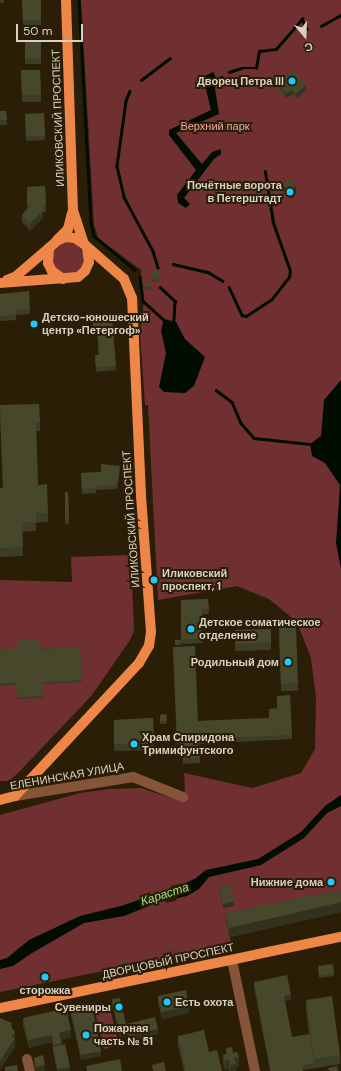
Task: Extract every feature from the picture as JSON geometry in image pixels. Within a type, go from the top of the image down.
[{"type":"main road","name":"ИЛИКОВСКИЙ ПРОСПЕКТ","points":[[50,247],[68,228],[72,211],[66,0]]},
{"type":"main road","name":"ИЛИКОВСКИЙ ПРОСПЕКТ","points":[[15,796],[139,663],[149,646],[151,632],[141,495],[132,298],[124,279],[85,246],[72,211]]},
{"type":"main road","points":[[66,237],[75,238],[85,246],[88,266],[78,277],[68,279],[0,283],[15,277],[50,247],[66,237]]},
{"type":"main road","points":[[50,247],[48,263],[52,271],[68,279]]},
{"type":"main road","name":"ЕЛЕНИНСКАЯ УЛИЦА","points":[[0,800],[15,796]]},
{"type":"main road","name":"ДВОРЦОВЫЙ ПРОСПЕКТ","points":[[0,1008],[341,937]]},
{"type":"street","name":"ЕЛЕНИНСКАЯ УЛИЦА","points":[[15,796],[133,776],[183,797]]},
{"type":"street","points":[[232,960],[254,1071]]},
{"type":"street","points":[[27,1059],[30,1071]]},
{"type":"green space","name":"Верхний парк","points":[[81,0],[341,0],[341,912],[230,937],[231,945],[0,992],[0,815],[80,793],[110,789],[141,788],[181,801],[185,790],[184,773],[252,788],[301,773],[315,749],[316,697],[311,658],[297,622],[269,599],[237,586],[158,600],[148,405],[145,405],[140,333],[144,301],[141,270],[98,238],[94,225]]},
{"type":"green space","points":[[68,242],[74,243],[81,249],[84,258],[83,264],[77,271],[68,274],[62,273],[55,267],[52,258],[53,252],[59,245]]},
{"type":"green space","points":[[131,555],[134,631],[130,640],[92,695],[18,773],[9,781],[0,781],[0,580],[72,582],[71,557]]},
{"type":"green space","points":[[109,1004],[119,1045],[104,1049],[94,1008]]},
{"type":"water","points":[[213,72],[217,79],[215,89],[219,114],[176,133],[202,164],[212,152],[221,149],[221,154],[214,159],[184,198],[190,204],[186,208],[178,203],[177,195],[196,170],[169,135],[169,130],[211,110],[203,77]]},
{"type":"water","points":[[164,319],[176,322],[185,339],[205,357],[194,386],[185,393],[164,392],[159,387],[166,353],[161,331]]},
{"type":"water","points":[[341,380],[341,569],[336,543],[340,485],[325,463],[312,456],[310,444],[321,436],[324,400]]},
{"type":"water","name":"Караста","points":[[341,795],[341,806],[327,813],[304,838],[261,865],[209,877],[199,889],[187,896],[159,902],[124,916],[84,923],[32,953],[13,966],[0,969],[0,960],[7,958],[29,940],[80,916],[121,906],[180,886],[196,878],[206,870],[258,859],[301,832],[325,806]]},
{"type":"pier","points":[[183,883],[176,901],[165,903],[171,886]]},
{"type":"building","points":[[22,0],[41,0],[41,20],[23,20]]},
{"type":"building","points":[[25,40],[41,40],[41,59],[25,59]]},
{"type":"building","points":[[21,70],[40,70],[41,95],[22,95]]},
{"type":"building","name":"Дворец Петра III","points":[[293,70],[306,85],[297,93],[292,90],[286,93],[278,83]]},
{"type":"building","points":[[0,111],[6,111],[7,120],[0,120]]},
{"type":"building","points":[[44,113],[45,136],[26,136],[25,114]]},
{"type":"building","points":[[288,179],[296,184],[292,192],[283,186]]},
{"type":"building","points":[[45,186],[46,205],[43,205],[43,211],[30,223],[22,215],[30,206],[27,205],[27,187]]},
{"type":"building","points":[[159,271],[160,279],[152,280],[151,272]]},
{"type":"building","points":[[150,282],[151,286],[145,287],[145,283]]},
{"type":"building","points":[[29,291],[30,309],[16,310],[16,315],[0,316],[0,294]]},
{"type":"building","points":[[112,319],[116,366],[96,367],[95,355],[99,355],[97,327],[93,327],[93,320]]},
{"type":"building","points":[[39,404],[40,422],[36,422],[38,485],[47,484],[48,513],[36,513],[36,522],[22,522],[23,547],[0,548],[0,488],[3,488],[0,405]]},
{"type":"building","points":[[101,464],[120,466],[117,485],[96,486],[96,488],[82,489],[81,473],[101,472]]},
{"type":"building","points":[[65,492],[68,492],[69,519],[65,519]]},
{"type":"building","name":"Детское соматическое отделение","points":[[208,599],[209,609],[202,609],[202,639],[181,639],[181,600]]},
{"type":"building","name":"Родильный дом","points":[[296,626],[298,683],[281,684],[279,627]]},
{"type":"building","points":[[271,629],[271,643],[235,644],[235,630]]},
{"type":"building","points":[[38,639],[39,649],[80,647],[82,680],[43,682],[43,696],[17,697],[16,683],[0,683],[0,650],[17,649],[17,640]]},
{"type":"building","points":[[175,640],[180,640],[181,642],[175,643]]},
{"type":"building","points":[[195,646],[198,721],[269,718],[269,709],[277,708],[277,696],[290,695],[292,735],[194,739],[194,743],[199,743],[200,758],[183,759],[182,744],[187,743],[187,739],[177,740],[173,647]]},
{"type":"building","points":[[166,714],[167,721],[160,721],[160,715]]},
{"type":"building","name":"Храм Спиридона Тримифунтского","points":[[153,718],[154,743],[114,744],[114,720]]},
{"type":"building","points":[[230,884],[234,901],[223,904],[219,886]]},
{"type":"building","points":[[340,890],[341,902],[229,928],[226,913]]},
{"type":"building","points":[[126,960],[127,963],[122,964],[122,961]]},
{"type":"building","points":[[333,964],[334,973],[319,976],[318,966]]},
{"type":"building","name":"сторожка","points":[[48,970],[49,977],[42,979],[41,971]]},
{"type":"building","points":[[287,975],[291,995],[284,996],[292,1037],[310,1034],[314,1063],[302,1065],[303,1071],[271,1071],[254,982]]},
{"type":"building","points":[[186,990],[189,1006],[162,1012],[158,996]]},
{"type":"building","points":[[332,996],[340,1055],[314,1059],[306,1000]]},
{"type":"building","points":[[120,998],[126,1024],[155,1017],[158,1029],[129,1036],[128,1031],[120,1034],[112,999]]},
{"type":"building","name":"Пожарная часть № 51","points":[[92,1005],[101,1051],[81,1055],[71,1010]]},
{"type":"building","points":[[66,1008],[71,1030],[59,1033],[62,1043],[54,1045],[52,1035],[29,1040],[23,1018]]},
{"type":"building","points":[[0,1018],[12,1023],[11,1026],[15,1032],[12,1037],[15,1038],[0,1061]]},
{"type":"building","points":[[204,1030],[209,1052],[217,1050],[222,1071],[186,1071],[178,1036]]},
{"type":"building","points":[[65,1044],[70,1067],[58,1069],[53,1047]]},
{"type":"building","points":[[232,1047],[233,1053],[237,1052],[239,1057],[234,1058],[236,1064],[230,1065],[229,1060],[225,1061],[223,1055],[228,1054],[226,1048]]},
{"type":"building","points":[[43,1055],[45,1065],[36,1067],[34,1058]]},
{"type":"building","points":[[120,1059],[122,1071],[87,1071],[86,1066]]},
{"type":"building","points":[[164,1062],[166,1071],[153,1071],[152,1065]]},
{"type":"building","points":[[17,1065],[18,1071],[5,1071],[5,1067]]},
{"type":"building","points":[[337,1066],[338,1071],[329,1071],[328,1068]]},
{"type":"waterway","points":[[79,0],[91,222],[94,236],[135,270]]},
{"type":"waterway","points":[[321,26],[341,15]]},
{"type":"waterway","points":[[229,72],[241,68],[256,68],[259,51],[276,49],[302,19],[307,29]]},
{"type":"waterway","points":[[141,80],[170,58]]},
{"type":"waterway","points":[[217,79],[222,77]]},
{"type":"waterway","points":[[130,91],[126,101],[117,166],[124,197],[153,251],[158,267]]},
{"type":"waterway","points":[[229,287],[242,315],[246,316],[271,300],[289,277],[290,271],[273,223],[265,172]]},
{"type":"waterway","points":[[173,264],[208,272],[223,281]]},
{"type":"waterway","points":[[140,277],[143,301],[165,321]]},
{"type":"waterway","points":[[160,287],[175,301],[174,320]]},
{"type":"waterway","points":[[216,390],[232,402],[241,423],[254,438],[310,444]]},
{"type":"place","name":"Дворец Петра III","points":[[292,81]]},
{"type":"place","name":"Почётные ворота в Петерштадт","points":[[290,192]]},
{"type":"place","name":"Детско-юношеский центр «Петергоф»","points":[[34,324]]},
{"type":"place","name":"Иликовский проспект, 1","points":[[154,580]]},
{"type":"place","name":"Детское соматическое отделение","points":[[191,629]]},
{"type":"place","name":"Родильный дом","points":[[288,662]]},
{"type":"place","name":"Храм Спиридона Тримифунтского","points":[[134,744]]},
{"type":"place","name":"Нижние дома","points":[[331,882]]},
{"type":"place","name":"сторожка","points":[[45,977]]},
{"type":"place","name":"Есть охота","points":[[167,1002]]},
{"type":"place","name":"Сувениры","points":[[119,1007]]},
{"type":"place","name":"Пожарная часть № 51","points":[[86,1035]]}]
